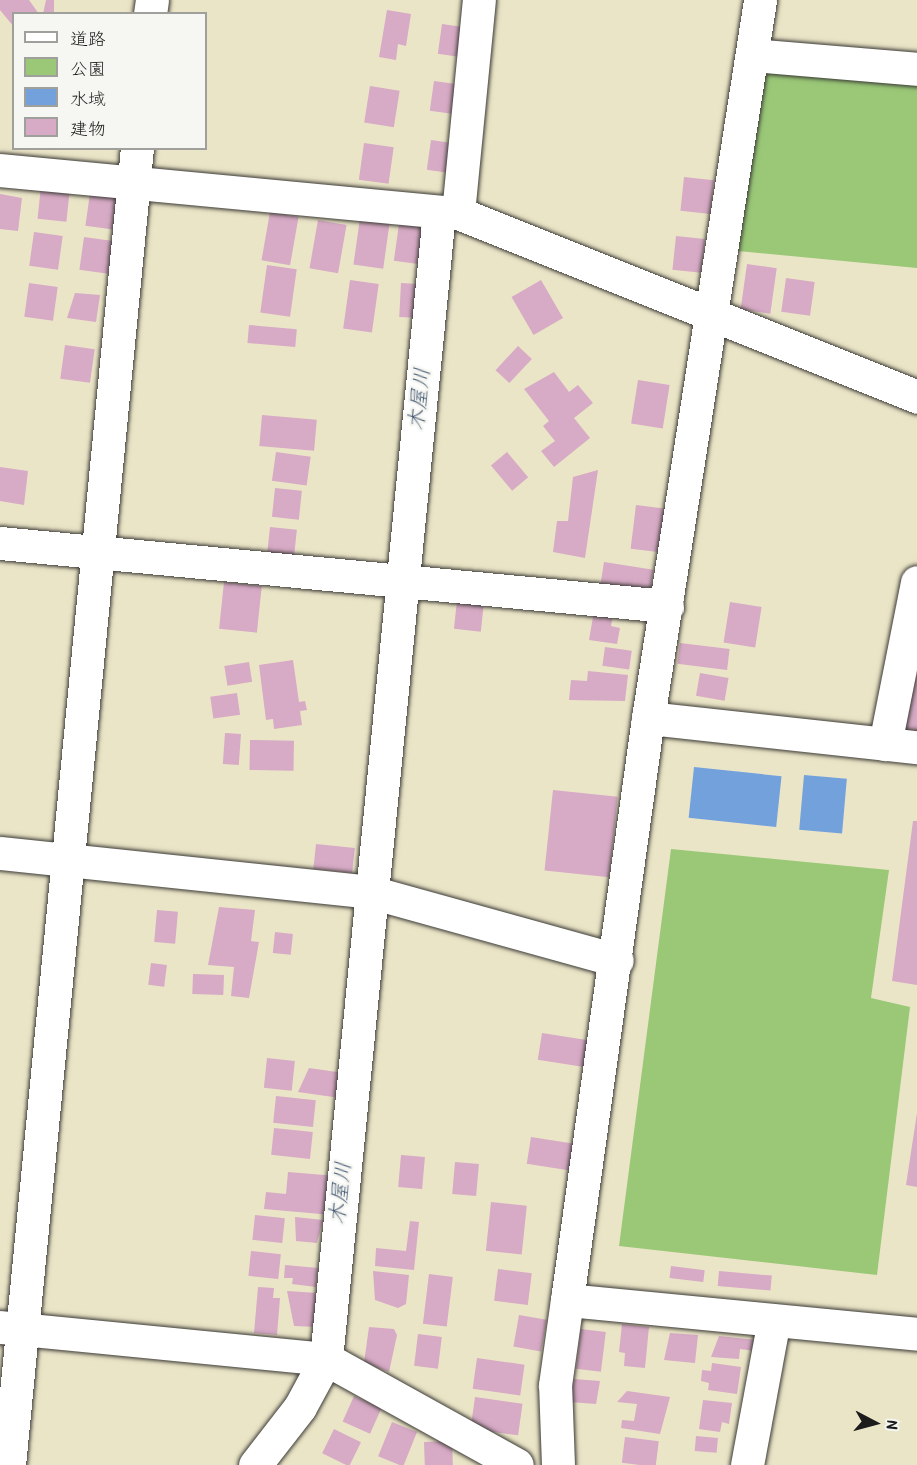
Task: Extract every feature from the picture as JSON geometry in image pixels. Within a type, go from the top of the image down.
[{"type":"street","points":[[255,1465],[331,1362],[371,892],[448,213],[478,0]]},
{"type":"street","points":[[558,1465],[555,1385],[648,718],[714,319],[760,0]]},
{"type":"street","points":[[752,55],[917,69]]},
{"type":"street","points":[[9,1465],[11,1328],[69,856],[137,150]]},
{"type":"street","points":[[0,170],[134,181],[448,213],[917,397]]},
{"type":"street","points":[[0,543],[405,584],[667,606]]},
{"type":"street","points":[[648,718],[901,745],[917,582]]},
{"type":"street","points":[[0,853],[69,856],[371,892],[616,960]]},
{"type":"street","points":[[567,1300],[917,1335]]},
{"type":"street","points":[[747,1465],[774,1320]]},
{"type":"street","points":[[11,1328],[331,1362],[517,1465]]},
{"type":"green space","points":[[767,62],[917,75],[917,268],[738,251]]},
{"type":"green space","points":[[671,849],[889,870],[871,998],[910,1007],[877,1275],[619,1246]]},
{"type":"water","points":[[694,767],[782,776],[776,827],[689,818]]},
{"type":"water","points":[[804,775],[847,779],[842,834],[799,830]]},
{"type":"building","points":[[0,0],[29,0],[38,12],[12,12],[12,25],[0,10]]},
{"type":"building","points":[[46,0],[54,0],[54,12],[43,12]]},
{"type":"building","points":[[387,10],[411,14],[406,46],[398,44],[396,60],[379,57]]},
{"type":"building","points":[[442,24],[463,27],[459,57],[438,54]]},
{"type":"building","points":[[434,81],[456,84],[452,114],[430,111]]},
{"type":"building","points":[[370,86],[400,91],[394,127],[364,123]]},
{"type":"building","points":[[431,140],[452,143],[448,173],[427,170]]},
{"type":"building","points":[[364,143],[394,147],[389,184],[359,180]]},
{"type":"building","points":[[684,177],[714,180],[710,214],[680,211]]},
{"type":"building","points":[[41,186],[70,189],[66,222],[38,219]]},
{"type":"building","points":[[90,193],[120,197],[115,230],[85,226]]},
{"type":"building","points":[[0,194],[22,198],[18,231],[0,229]]},
{"type":"building","points":[[270,212],[299,217],[290,265],[261,260]]},
{"type":"building","points":[[360,218],[390,222],[383,269],[353,265]]},
{"type":"building","points":[[318,220],[347,225],[338,273],[309,268]]},
{"type":"building","points":[[399,224],[429,228],[424,265],[394,261]]},
{"type":"building","points":[[34,232],[63,236],[58,270],[29,266]]},
{"type":"building","points":[[676,236],[705,239],[701,273],[672,270]]},
{"type":"building","points":[[84,237],[113,241],[108,274],[79,270]]},
{"type":"building","points":[[747,264],[777,268],[770,314],[741,310]]},
{"type":"building","points":[[267,265],[297,269],[290,317],[260,313]]},
{"type":"building","points":[[786,278],[815,282],[810,316],[781,312]]},
{"type":"building","points":[[350,280],[379,284],[372,333],[343,329]]},
{"type":"building","points":[[541,280],[563,318],[534,335],[512,297]]},
{"type":"building","points":[[29,283],[58,287],[53,321],[24,317]]},
{"type":"building","points":[[401,283],[423,284],[421,318],[399,317]]},
{"type":"building","points":[[75,293],[100,295],[96,322],[67,318]]},
{"type":"building","points":[[249,325],[297,329],[295,347],[247,343]]},
{"type":"building","points":[[65,345],[95,349],[90,383],[60,379]]},
{"type":"building","points":[[518,346],[532,359],[509,383],[495,370]]},
{"type":"building","points":[[554,372],[569,392],[578,385],[593,403],[574,418],[590,438],[554,467],[541,451],[555,441],[543,426],[549,421],[524,389]]},
{"type":"building","points":[[638,380],[670,385],[663,428],[631,423]]},
{"type":"building","points":[[262,415],[317,420],[314,451],[259,446]]},
{"type":"building","points":[[276,452],[311,457],[307,486],[272,481]]},
{"type":"building","points":[[507,452],[528,477],[512,491],[491,465]]},
{"type":"building","points":[[0,467],[28,471],[24,505],[0,501]]},
{"type":"building","points":[[598,470],[585,558],[553,552],[557,521],[568,521],[573,477]]},
{"type":"building","points":[[275,488],[302,491],[299,520],[272,517]]},
{"type":"building","points":[[636,505],[668,509],[662,553],[631,549]]},
{"type":"building","points":[[270,527],[297,530],[294,559],[267,556]]},
{"type":"building","points":[[604,562],[653,570],[649,596],[600,589]]},
{"type":"building","points":[[224,582],[262,586],[257,633],[219,629]]},
{"type":"building","points":[[457,600],[484,603],[481,632],[454,629]]},
{"type":"building","points":[[730,602],[762,607],[755,648],[724,642]]},
{"type":"building","points":[[594,611],[613,614],[611,626],[620,628],[617,644],[589,640]]},
{"type":"building","points":[[680,643],[730,649],[727,670],[677,664]]},
{"type":"building","points":[[605,647],[632,651],[629,670],[602,666]]},
{"type":"building","points":[[293,660],[299,702],[305,701],[307,710],[300,711],[302,725],[274,729],[273,719],[266,720],[259,665]]},
{"type":"building","points":[[249,662],[252,682],[227,686],[224,666]]},
{"type":"building","points":[[588,671],[628,675],[625,701],[569,700],[571,680],[587,681]]},
{"type":"building","points":[[700,673],[729,678],[725,701],[696,696]]},
{"type":"building","points":[[911,676],[917,677],[917,735],[904,733]]},
{"type":"building","points":[[237,693],[240,715],[213,719],[210,697]]},
{"type":"building","points":[[225,733],[241,734],[239,765],[223,764]]},
{"type":"building","points":[[250,740],[294,741],[293,771],[249,770]]},
{"type":"building","points":[[553,790],[618,797],[609,877],[545,871]]},
{"type":"building","points":[[913,821],[917,821],[917,985],[892,981]]},
{"type":"building","points":[[316,844],[355,848],[352,873],[313,869]]},
{"type":"building","points":[[219,907],[255,910],[251,941],[259,942],[249,998],[231,996],[234,967],[208,965]]},
{"type":"building","points":[[157,910],[178,912],[175,944],[154,942]]},
{"type":"building","points":[[275,932],[293,934],[291,955],[273,953]]},
{"type":"building","points":[[151,963],[167,965],[164,987],[148,985]]},
{"type":"building","points":[[193,974],[224,975],[223,995],[192,994]]},
{"type":"building","points":[[542,1033],[591,1041],[587,1067],[538,1060]]},
{"type":"building","points":[[267,1058],[295,1061],[292,1091],[264,1088]]},
{"type":"building","points":[[309,1068],[344,1073],[340,1098],[298,1092]]},
{"type":"building","points":[[276,1096],[316,1100],[313,1127],[273,1123]]},
{"type":"building","points":[[917,1113],[917,1187],[906,1185]]},
{"type":"building","points":[[274,1128],[313,1132],[310,1159],[271,1155]]},
{"type":"building","points":[[531,1137],[580,1145],[576,1171],[527,1164]]},
{"type":"building","points":[[401,1155],[425,1157],[422,1189],[398,1187]]},
{"type":"building","points":[[455,1162],[479,1164],[476,1196],[452,1194]]},
{"type":"building","points":[[288,1172],[336,1176],[332,1215],[264,1209],[266,1192],[286,1194]]},
{"type":"building","points":[[491,1202],[527,1206],[522,1254],[486,1251]]},
{"type":"building","points":[[255,1215],[285,1218],[282,1243],[252,1240]]},
{"type":"building","points":[[295,1217],[323,1220],[317,1243],[296,1241]]},
{"type":"building","points":[[410,1221],[419,1222],[414,1270],[375,1266],[376,1248],[406,1251]]},
{"type":"building","points":[[251,1251],[281,1254],[278,1279],[248,1276]]},
{"type":"building","points":[[285,1265],[318,1268],[316,1287],[292,1284],[293,1278],[284,1278]]},
{"type":"building","points":[[671,1266],[705,1270],[703,1282],[670,1278]]},
{"type":"building","points":[[498,1269],[532,1273],[528,1305],[494,1301]]},
{"type":"building","points":[[373,1271],[409,1275],[406,1304],[398,1308],[375,1300]]},
{"type":"building","points":[[719,1271],[772,1276],[770,1291],[718,1286]]},
{"type":"building","points":[[429,1274],[453,1277],[447,1327],[423,1324]]},
{"type":"building","points":[[258,1287],[274,1288],[273,1298],[280,1298],[277,1335],[254,1333]]},
{"type":"building","points":[[287,1291],[318,1293],[316,1327],[294,1326]]},
{"type":"building","points":[[519,1315],[547,1320],[541,1351],[513,1347]]},
{"type":"building","points":[[622,1324],[649,1327],[645,1368],[624,1366],[625,1353],[619,1352]]},
{"type":"building","points":[[369,1327],[394,1329],[397,1335],[389,1372],[364,1363]]},
{"type":"building","points":[[581,1329],[606,1332],[601,1372],[576,1369]]},
{"type":"building","points":[[670,1333],[698,1335],[695,1363],[664,1360]]},
{"type":"building","points":[[418,1334],[442,1337],[438,1369],[414,1366]]},
{"type":"building","points":[[719,1336],[756,1340],[755,1351],[740,1349],[739,1359],[711,1357]]},
{"type":"building","points":[[477,1358],[525,1365],[520,1395],[473,1389]]},
{"type":"building","points":[[712,1363],[741,1367],[737,1394],[708,1390],[709,1383],[701,1381],[702,1370],[711,1371]]},
{"type":"building","points":[[574,1379],[600,1381],[596,1404],[570,1402]]},
{"type":"building","points":[[627,1391],[670,1397],[660,1434],[621,1428],[622,1420],[634,1421],[637,1404],[617,1402]]},
{"type":"building","points":[[354,1396],[381,1408],[370,1434],[343,1422]]},
{"type":"building","points":[[475,1397],[523,1404],[518,1435],[471,1429]]},
{"type":"building","points":[[703,1400],[732,1403],[729,1424],[722,1422],[720,1432],[699,1429]]},
{"type":"building","points":[[392,1422],[417,1432],[404,1465],[378,1456]]},
{"type":"building","points":[[334,1429],[361,1442],[350,1465],[322,1453]]},
{"type":"building","points":[[696,1436],[718,1438],[717,1453],[695,1451]]},
{"type":"building","points":[[625,1437],[659,1441],[656,1465],[622,1463]]},
{"type":"building","points":[[452,1441],[453,1465],[425,1465],[424,1442]]},
{"type":"water label","name":"木屋川","points":[[419,399]]},
{"type":"water label","name":"木屋川","points":[[340,1193]]}]
